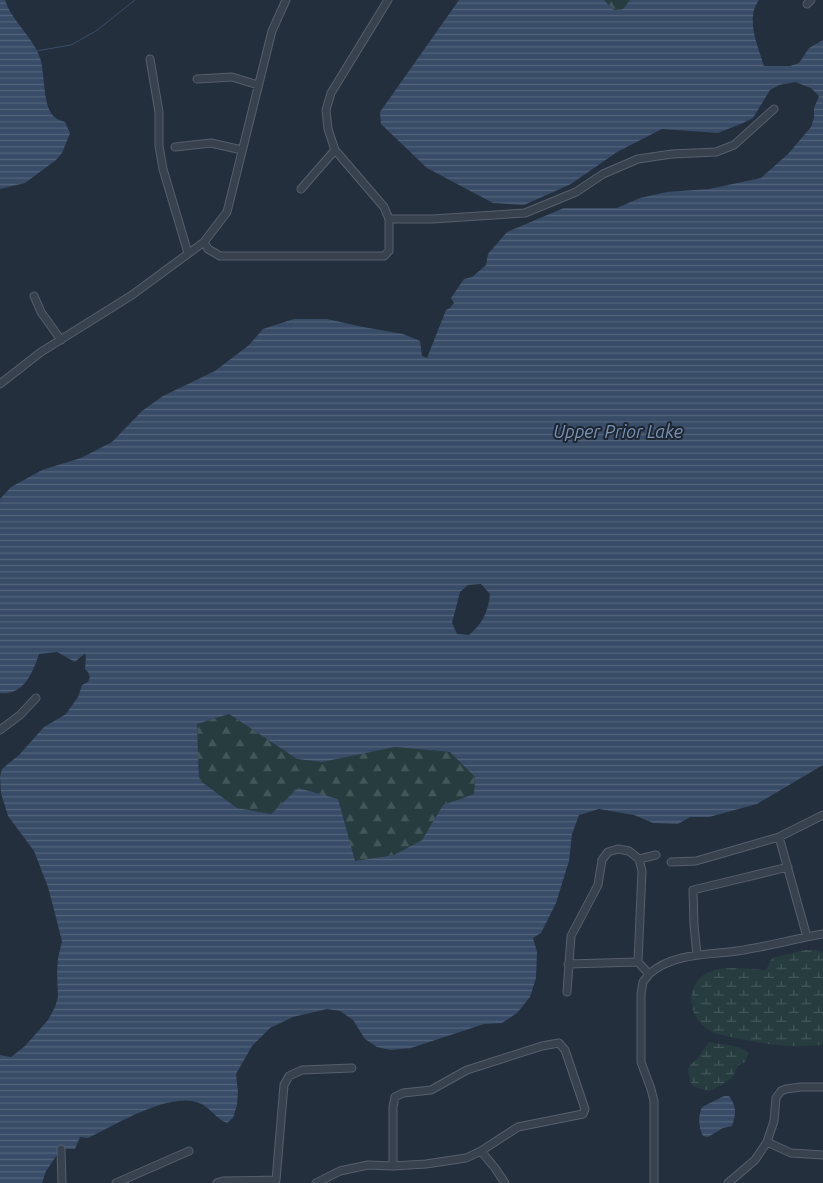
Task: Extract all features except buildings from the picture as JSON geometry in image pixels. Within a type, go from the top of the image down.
[{"type":"street","points":[[0,384],[35,356],[132,295],[204,242],[227,212],[272,31],[286,0]]},
{"type":"street","points":[[204,242],[208,249],[220,256],[384,256],[389,251],[389,219],[384,206],[335,150],[328,129],[326,110],[331,93],[388,0]]},
{"type":"street","points":[[150,59],[159,112],[159,146],[163,169],[188,253]]},
{"type":"street","points":[[197,79],[232,77],[258,85]]},
{"type":"street","points":[[389,219],[432,219],[525,213],[576,192],[603,174],[638,159],[672,154],[716,152],[734,144],[774,109]]},
{"type":"street","points":[[176,147],[211,143],[242,150]]},
{"type":"street","points":[[301,189],[335,150]]},
{"type":"street","points":[[34,296],[41,312],[61,340]]},
{"type":"street","points":[[0,730],[20,715],[36,698]]},
{"type":"street","points":[[671,862],[696,861],[779,838],[823,816]]},
{"type":"street","points":[[779,838],[807,937]]},
{"type":"street","points":[[567,992],[571,936],[598,885],[602,860],[608,852],[618,849],[629,851],[639,859],[642,871],[638,962],[649,974]]},
{"type":"street","points":[[639,859],[656,855]]},
{"type":"street","points":[[697,955],[693,890],[788,867]]},
{"type":"street","points":[[654,1183],[654,1101],[641,1062],[643,982],[658,966],[666,963],[697,955],[737,951],[823,934]]},
{"type":"street","points":[[568,964],[638,962]]},
{"type":"street","points":[[316,1183],[340,1171],[368,1165],[394,1166],[426,1164],[466,1158],[481,1151],[518,1127],[584,1114],[585,1109],[564,1050],[559,1043],[542,1046],[466,1070],[431,1090],[403,1093],[395,1097],[393,1107],[394,1166]]},
{"type":"street","points":[[217,1183],[276,1180],[284,1085],[289,1076],[302,1070],[352,1068]]},
{"type":"street","points":[[728,1183],[755,1160],[767,1142],[774,1122],[776,1098],[781,1091],[801,1087],[823,1087]]},
{"type":"street","points":[[767,1142],[790,1153],[823,1155]]},
{"type":"street","points":[[61,1149],[62,1183]]},
{"type":"street","points":[[116,1183],[189,1151]]},
{"type":"street","points":[[481,1151],[505,1183]]},
{"type":"green space","points":[[604,0],[630,0],[623,9],[614,10]]},
{"type":"green space","points":[[229,714],[297,759],[322,762],[395,747],[450,752],[475,777],[474,794],[443,805],[422,840],[394,855],[355,861],[298,788],[271,814],[237,808],[199,780],[197,723]]},
{"type":"green space","points":[[805,950],[823,952],[823,1045],[790,1046],[768,1044],[723,1035],[710,1031],[697,1018],[691,1001],[695,984],[701,977],[709,972],[723,969],[766,970],[772,958]]},
{"type":"green space","points":[[709,1042],[735,1046],[749,1053],[745,1062],[738,1066],[730,1079],[710,1090],[704,1090],[694,1087],[690,1081],[688,1069]]},
{"type":"water","points":[[0,0],[5,0],[8,8],[38,52],[48,107],[54,117],[65,122],[70,133],[62,153],[56,160],[25,183],[0,189]]},
{"type":"water","name":"Upper Prior Lake","points":[[459,0],[604,0],[614,10],[623,9],[630,0],[759,0],[755,7],[753,24],[764,66],[790,66],[799,63],[809,48],[823,40],[823,765],[757,804],[709,817],[690,817],[678,824],[653,823],[634,815],[599,809],[579,815],[572,834],[569,861],[556,903],[541,933],[533,938],[537,952],[536,978],[530,997],[517,1013],[502,1023],[484,1024],[411,1048],[391,1050],[377,1047],[365,1039],[353,1020],[340,1011],[327,1009],[293,1017],[270,1028],[252,1046],[236,1074],[237,1105],[233,1118],[227,1123],[199,1103],[187,1101],[158,1105],[88,1138],[80,1137],[75,1149],[61,1149],[46,1171],[42,1183],[0,1183],[0,1055],[11,1057],[25,1046],[48,1020],[58,997],[58,958],[62,941],[48,887],[34,851],[8,816],[1,793],[0,777],[2,769],[19,755],[44,727],[66,714],[78,697],[82,685],[88,682],[90,677],[85,669],[86,655],[84,654],[75,662],[57,652],[39,654],[34,668],[21,687],[8,693],[0,693],[0,499],[11,487],[42,470],[81,458],[112,442],[142,411],[163,396],[215,371],[249,345],[263,329],[294,319],[327,319],[403,334],[420,341],[422,356],[427,358],[446,310],[454,303],[451,298],[464,279],[472,277],[486,265],[488,254],[507,232],[564,208],[617,208],[640,198],[667,192],[709,189],[761,178],[788,154],[811,127],[814,118],[814,108],[819,96],[811,88],[795,82],[779,85],[770,90],[753,118],[743,123],[718,133],[662,129],[617,152],[571,184],[524,205],[493,203],[427,168],[381,124],[380,112]],"holes":[[[481,584],[490,594],[484,617],[469,635],[457,634],[452,623],[460,592],[468,585]],[[229,714],[297,759],[322,762],[395,747],[450,752],[475,777],[474,794],[443,805],[422,840],[394,855],[355,861],[338,799],[298,788],[271,814],[237,808],[199,780],[197,724]]]},
{"type":"water","points":[[724,1096],[729,1096],[735,1107],[732,1126],[723,1128],[708,1137],[703,1136],[699,1121],[702,1107]]},
{"type":"waterway","points":[[36,51],[71,45],[96,31],[135,0]]}]
